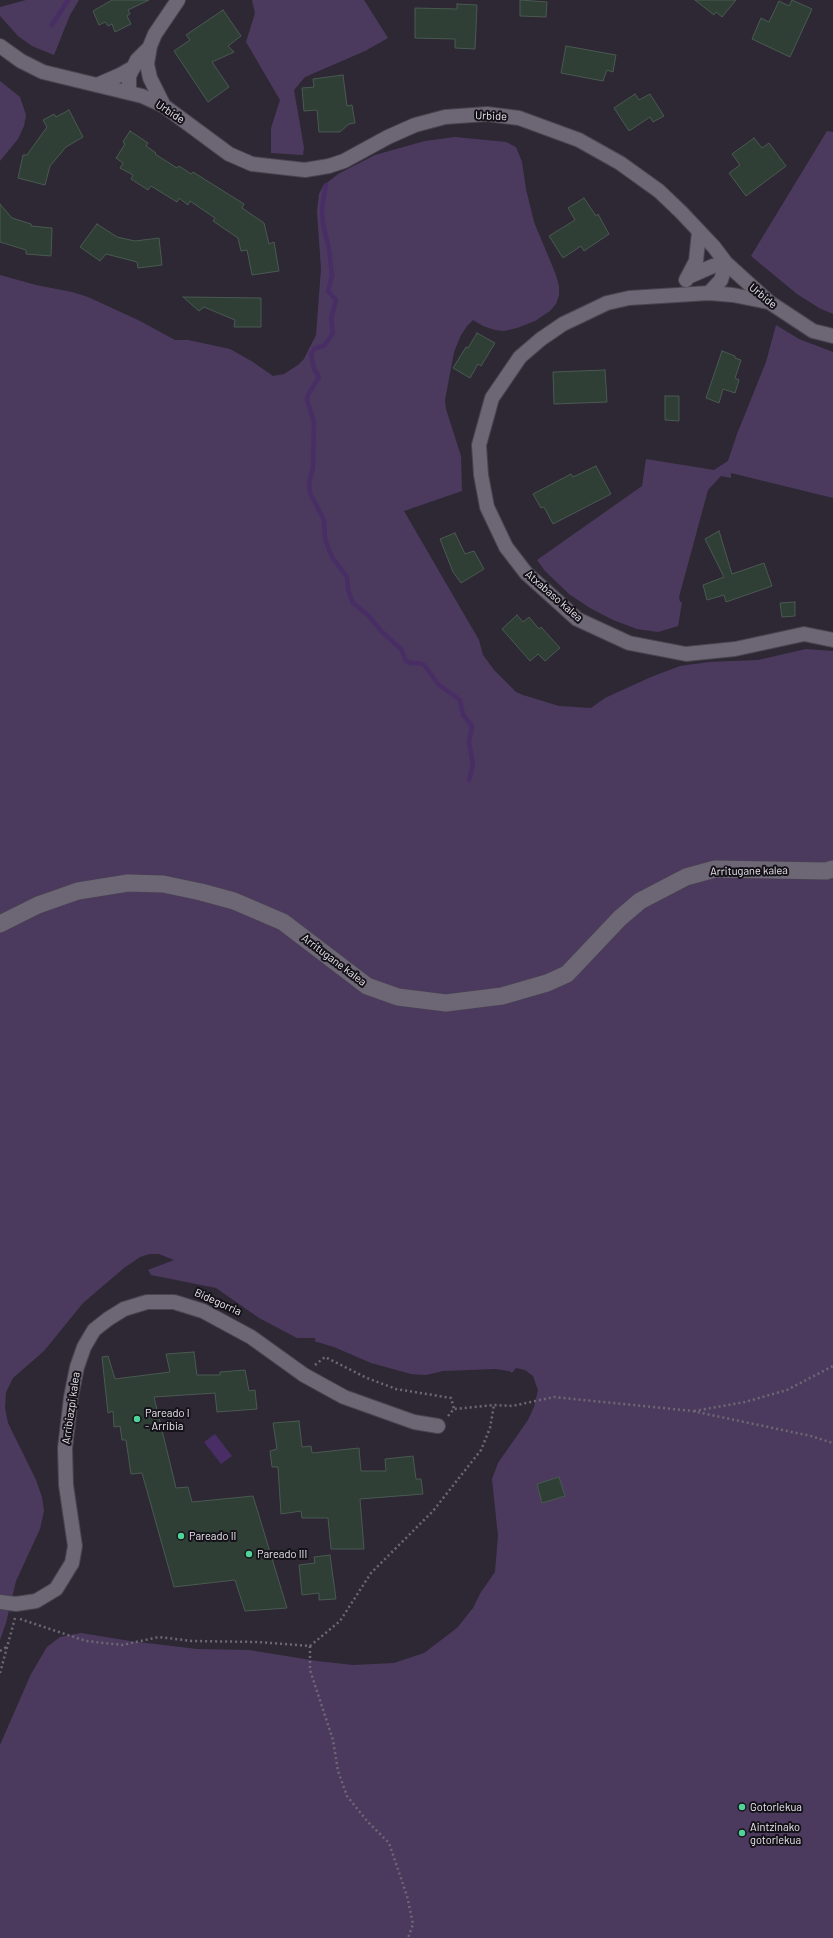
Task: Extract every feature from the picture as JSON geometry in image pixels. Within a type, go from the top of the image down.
[{"type":"street","points":[[129,92],[130,76],[134,67],[150,46],[165,17],[178,0]]},
{"type":"street","name":"Urbide","points":[[0,46],[21,61],[43,72],[129,92],[164,106],[229,154],[252,164],[305,170],[329,166],[344,161],[388,137],[415,125],[445,118],[487,114],[519,118],[579,140],[620,163],[659,191],[682,212],[714,247],[726,263],[769,302],[813,330],[833,336]]},
{"type":"street","points":[[150,46],[147,64],[150,78],[164,106]]},
{"type":"street","points":[[102,85],[134,67]]},
{"type":"street","points":[[129,92],[138,87],[149,70]]},
{"type":"street","points":[[671,294],[688,277],[696,261],[699,232]]},
{"type":"street","points":[[688,277],[713,266],[726,263],[721,280],[709,293]]},
{"type":"street","name":"Atxabaso kalea","points":[[769,302],[733,294],[709,293],[671,294],[630,298],[607,303],[563,324],[541,339],[520,357],[492,398],[479,445],[481,475],[487,507],[506,547],[526,573],[577,619],[629,643],[686,654],[735,650],[804,634],[833,640]]},
{"type":"street","name":"Arritugane kalea","points":[[0,924],[38,905],[78,891],[128,883],[163,884],[234,901],[283,922],[367,986],[398,997],[446,1003],[502,996],[547,983],[567,974],[620,918],[640,901],[686,876],[715,869],[826,871],[833,869]]},
{"type":"street","name":"Arribiazpi kalea","points":[[0,1602],[15,1611],[36,1601],[56,1589],[72,1563],[76,1546],[66,1485],[65,1448],[71,1397],[77,1367],[84,1346],[94,1330],[124,1309],[147,1302],[174,1302],[203,1311],[251,1337],[304,1375],[344,1397],[414,1422],[438,1426]]},
{"type":"path","points":[[310,1369],[325,1357],[367,1378],[396,1389],[451,1398],[454,1409],[494,1405],[512,1406],[554,1397],[692,1411],[811,1436],[833,1443]]},
{"type":"path","points":[[692,1411],[745,1402],[787,1390],[833,1366]]},
{"type":"path","points":[[0,1673],[8,1646],[15,1611],[86,1641],[122,1645],[159,1637],[192,1642],[258,1642],[310,1646],[340,1621],[371,1573],[433,1511],[481,1450],[490,1428],[494,1405]]},
{"type":"path","points":[[0,1651],[8,1646]]},
{"type":"path","points":[[310,1646],[310,1670],[334,1740],[338,1771],[347,1796],[367,1821],[389,1842],[407,1896],[413,1924],[408,1938]]},
{"type":"shaded area","points":[[26,0],[79,0],[70,15],[54,55],[32,46],[18,36],[0,16],[0,7]]},
{"type":"shaded area","points":[[252,0],[364,0],[388,38],[365,51],[305,77],[294,90],[304,148],[303,155],[271,153],[271,128],[280,100],[246,42],[255,13]]},
{"type":"shaded area","points":[[0,81],[20,97],[26,115],[24,126],[18,139],[0,161]]},
{"type":"shaded area","points":[[827,131],[833,132],[833,314],[819,308],[797,294],[751,256]]},
{"type":"shaded area","points":[[455,137],[506,142],[516,147],[522,162],[526,189],[534,222],[556,275],[559,286],[559,295],[556,304],[550,311],[535,321],[504,331],[483,326],[473,320],[467,326],[461,335],[454,352],[445,400],[446,409],[461,456],[462,491],[404,511],[479,640],[483,655],[494,670],[516,692],[523,695],[559,706],[591,708],[605,698],[651,677],[680,666],[709,662],[758,660],[806,649],[833,651],[833,1938],[0,1938],[0,1745],[31,1674],[47,1647],[60,1637],[81,1633],[130,1641],[197,1649],[249,1650],[353,1665],[394,1663],[424,1653],[457,1628],[473,1608],[481,1592],[495,1572],[498,1536],[492,1479],[498,1463],[528,1420],[534,1407],[538,1390],[533,1376],[525,1370],[516,1368],[512,1373],[509,1371],[495,1369],[443,1371],[426,1375],[411,1374],[371,1363],[334,1347],[314,1341],[316,1339],[314,1338],[297,1338],[259,1318],[216,1288],[151,1275],[148,1270],[174,1260],[159,1254],[150,1254],[140,1257],[124,1268],[83,1303],[44,1351],[13,1378],[6,1392],[5,1408],[8,1423],[36,1480],[42,1497],[44,1511],[40,1529],[16,1581],[6,1623],[0,1640],[0,275],[88,297],[138,320],[175,340],[188,340],[230,349],[253,362],[273,376],[284,374],[304,359],[316,335],[321,269],[317,211],[319,194],[323,186],[338,174],[375,155],[425,141]]},
{"type":"shaded area","points":[[776,325],[799,339],[833,352],[833,498],[731,473],[731,478],[721,476],[708,490],[679,597],[680,602],[682,602],[678,626],[658,632],[637,629],[613,620],[590,608],[569,594],[545,571],[537,560],[642,486],[646,459],[714,470],[728,461],[737,434],[766,362]]},
{"type":"shaded area","points":[[215,1434],[232,1456],[221,1464],[204,1442]]},
{"type":"building","points":[[112,0],[149,0],[128,10],[130,14],[127,16],[131,24],[115,32],[112,24],[108,26],[105,22],[99,25],[93,11]]},
{"type":"building","points":[[520,0],[547,2],[546,17],[520,16]]},
{"type":"building","points":[[695,0],[736,0],[722,17],[716,12],[714,15]]},
{"type":"building","points":[[792,0],[812,9],[790,57],[752,39],[761,18],[769,22],[779,1],[789,6]]},
{"type":"building","points":[[457,4],[477,5],[475,49],[455,48],[455,39],[415,38],[415,8],[457,9]]},
{"type":"building","points":[[223,10],[241,36],[228,46],[234,52],[212,62],[229,87],[208,102],[174,51],[190,40],[186,35]]},
{"type":"building","points":[[566,46],[616,55],[613,72],[607,70],[603,81],[561,73]]},
{"type":"building","points":[[343,75],[347,106],[352,105],[355,123],[349,124],[340,132],[319,132],[317,110],[304,111],[302,88],[314,87],[313,79]]},
{"type":"building","points":[[635,94],[639,100],[650,94],[664,116],[653,122],[650,117],[629,131],[614,108]]},
{"type":"building","points":[[69,110],[83,137],[66,147],[50,166],[45,185],[18,178],[23,155],[27,155],[47,127],[43,120],[54,114],[56,117]]},
{"type":"building","points":[[130,131],[148,143],[146,146],[156,153],[155,154],[177,168],[179,166],[191,174],[193,172],[244,204],[242,208],[264,223],[269,244],[274,242],[279,271],[252,275],[247,250],[241,251],[238,238],[213,221],[215,218],[190,201],[188,205],[179,198],[177,202],[151,186],[148,190],[131,179],[133,175],[120,168],[123,163],[116,158],[125,144],[123,142]]},
{"type":"building","points":[[754,138],[762,148],[769,143],[786,166],[746,196],[729,173],[740,165],[732,154]]},
{"type":"building","points":[[584,198],[596,216],[598,214],[609,234],[584,251],[581,246],[563,258],[549,236],[575,220],[568,208]]},
{"type":"building","points":[[0,204],[12,218],[31,224],[31,226],[52,228],[51,256],[26,254],[26,250],[0,242]]},
{"type":"building","points":[[97,224],[117,237],[135,241],[159,238],[162,265],[138,268],[137,262],[106,254],[100,261],[80,247]]},
{"type":"building","points":[[183,297],[261,298],[261,327],[234,327],[235,320],[204,307],[199,311]]},
{"type":"building","points":[[477,333],[495,343],[481,366],[478,364],[470,378],[453,368]]},
{"type":"building","points":[[722,351],[741,360],[735,378],[739,380],[735,393],[723,389],[719,403],[706,398]]},
{"type":"building","points":[[605,370],[607,402],[554,404],[553,372]]},
{"type":"building","points":[[665,396],[679,396],[679,421],[665,420]]},
{"type":"building","points":[[596,466],[611,494],[553,524],[544,507],[541,508],[533,494],[571,474],[573,477]]},
{"type":"building","points":[[719,531],[732,574],[764,563],[772,586],[726,602],[724,595],[707,600],[703,585],[724,577],[705,539]]},
{"type":"building","points":[[455,533],[465,554],[474,551],[484,569],[461,583],[453,572],[440,539]]},
{"type":"building","points":[[795,602],[795,616],[782,617],[780,603]]},
{"type":"building","points":[[517,615],[523,622],[529,617],[539,629],[541,627],[560,648],[545,661],[538,654],[530,661],[502,629]]},
{"type":"building","points":[[194,1352],[197,1375],[220,1375],[220,1372],[245,1370],[249,1391],[255,1390],[257,1409],[217,1412],[215,1393],[154,1397],[176,1488],[188,1487],[192,1502],[253,1496],[287,1608],[245,1611],[235,1580],[174,1587],[142,1473],[131,1474],[126,1440],[122,1440],[120,1426],[114,1427],[113,1411],[108,1413],[102,1357],[108,1356],[115,1379],[170,1372],[166,1354]]},
{"type":"building","points":[[299,1421],[302,1447],[311,1446],[312,1453],[359,1448],[361,1471],[386,1471],[385,1459],[413,1456],[416,1479],[421,1479],[423,1494],[360,1499],[364,1549],[331,1549],[328,1518],[302,1518],[301,1511],[281,1514],[278,1467],[272,1467],[270,1451],[277,1449],[273,1423]]},
{"type":"building","points":[[559,1477],[565,1496],[542,1503],[537,1484]]},
{"type":"building","points":[[330,1555],[336,1599],[319,1600],[319,1593],[302,1595],[299,1565],[315,1563],[314,1557]]},
{"type":"waterway","points":[[52,25],[68,0]]},
{"type":"waterway","points":[[326,185],[322,208],[323,224],[329,249],[332,276],[328,291],[336,300],[331,319],[333,333],[324,346],[315,348],[311,354],[314,369],[319,377],[308,395],[307,400],[314,422],[313,468],[309,482],[310,493],[324,520],[325,539],[332,557],[347,577],[348,590],[353,603],[369,616],[381,631],[401,649],[406,661],[424,665],[439,685],[460,700],[463,715],[472,726],[469,742],[473,765],[469,780]]},
{"type":"place","name":"Pareado I - Arribia","points":[[137,1419]]},
{"type":"place","name":"Pareado II","points":[[181,1536]]},
{"type":"place","name":"Pareado III","points":[[249,1554]]},
{"type":"place","name":"Gotorlekua","points":[[742,1807]]},
{"type":"place","name":"Aintzinako gotorlekua","points":[[742,1833]]}]
